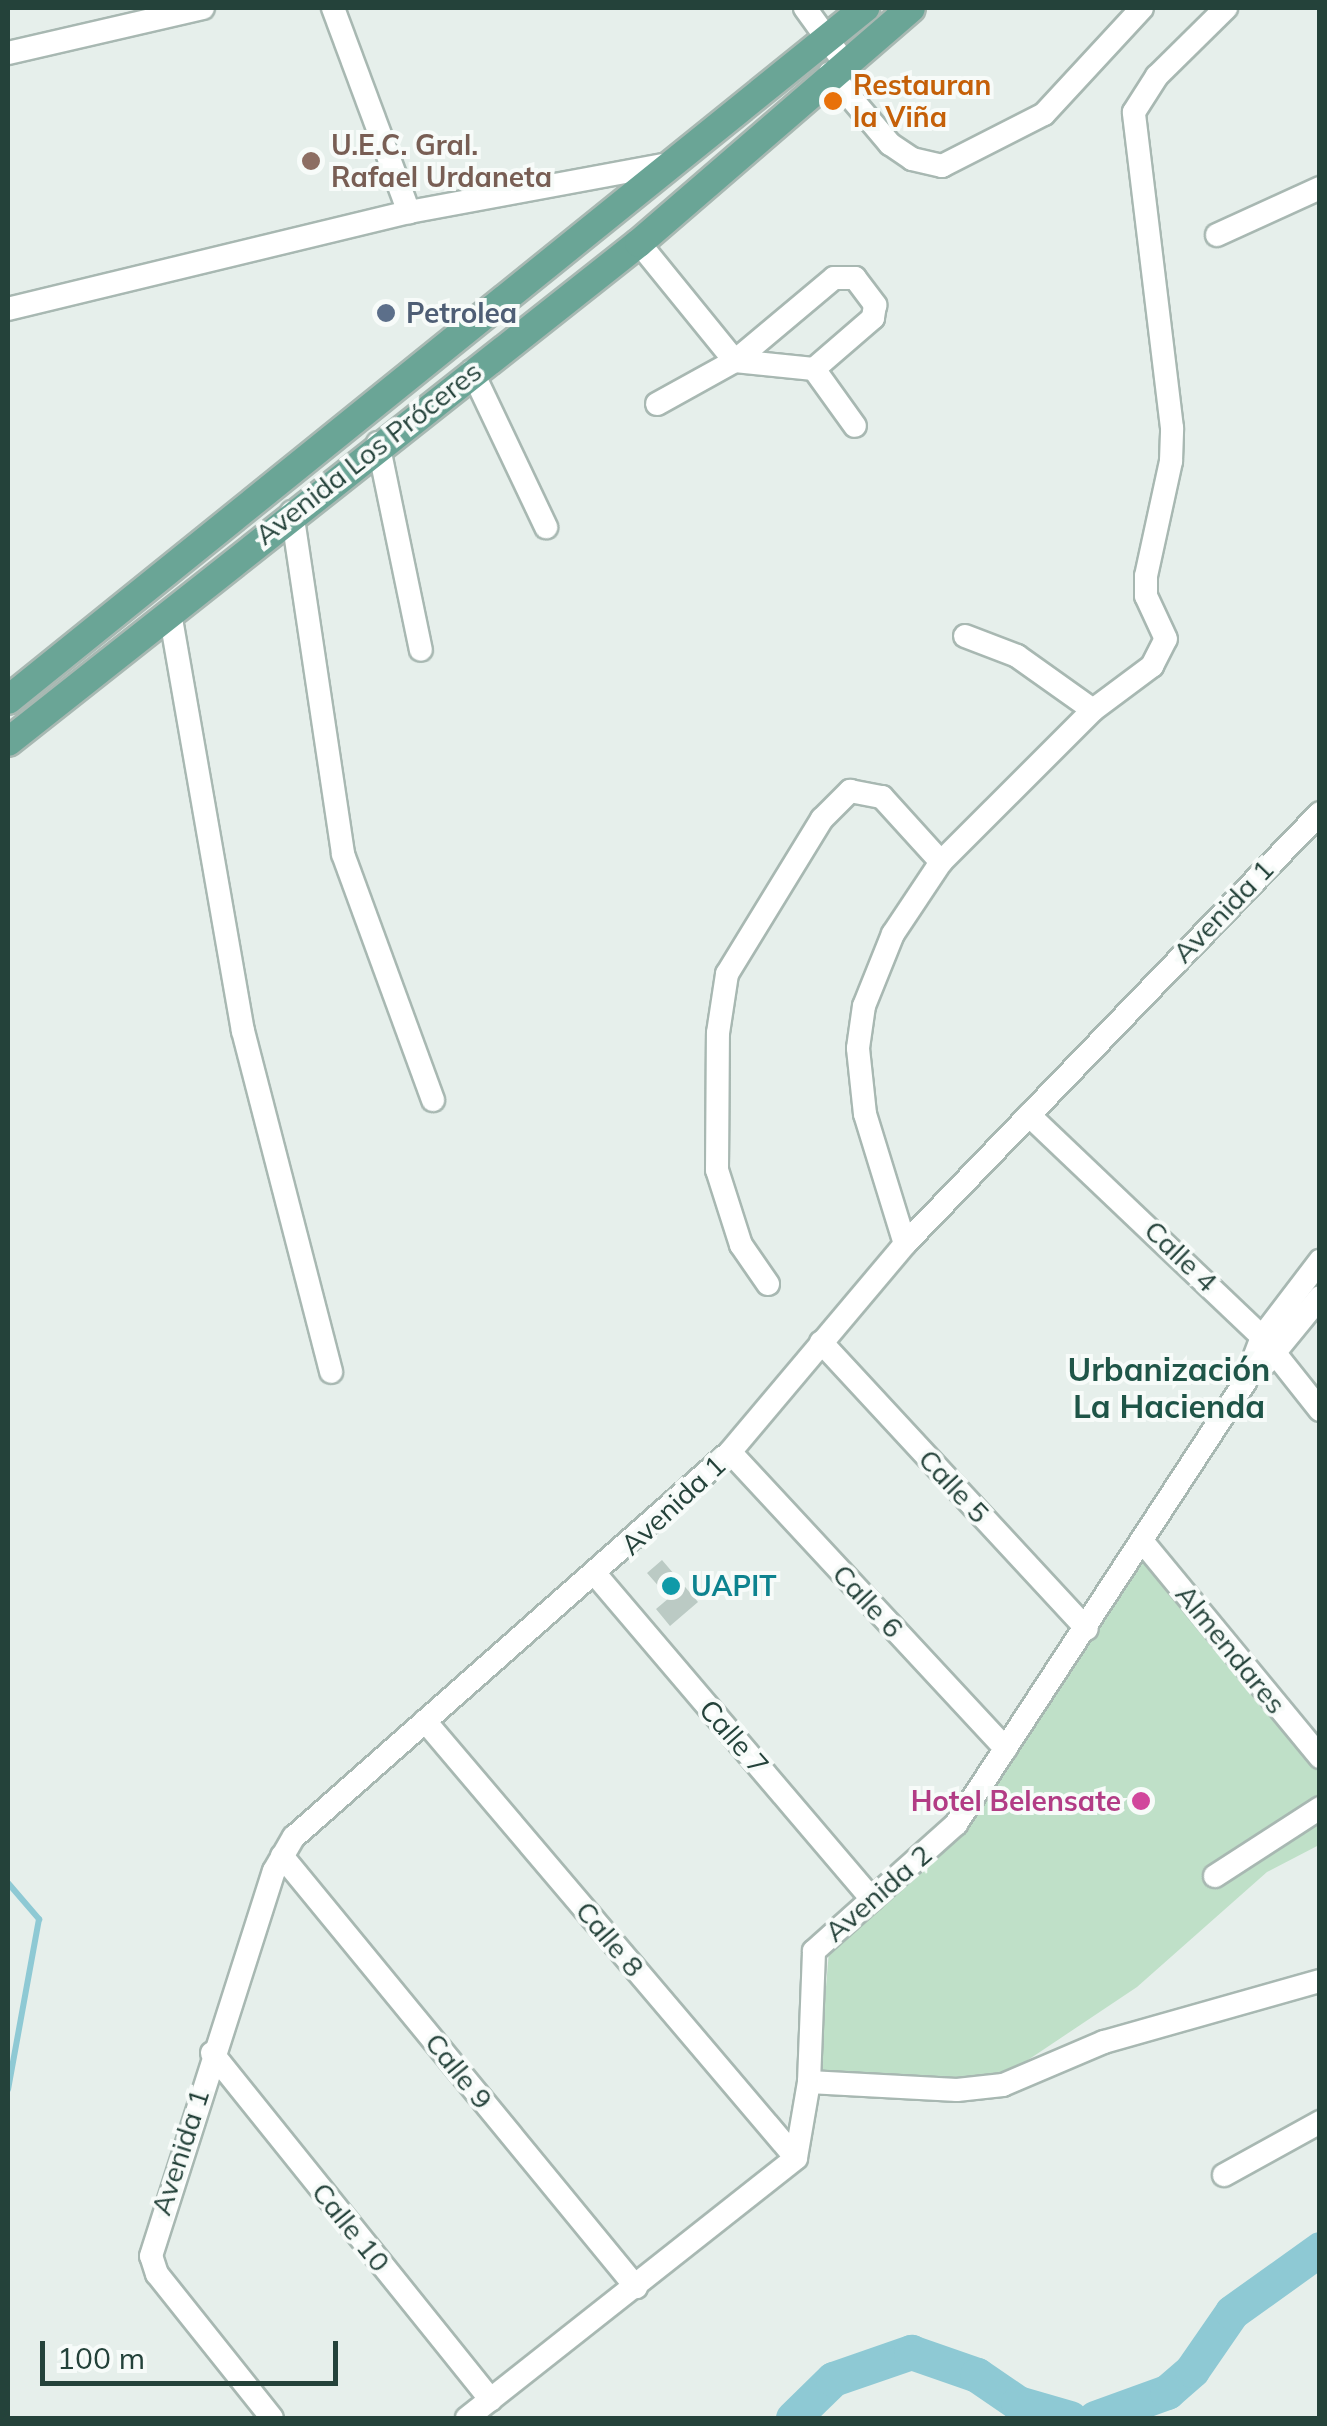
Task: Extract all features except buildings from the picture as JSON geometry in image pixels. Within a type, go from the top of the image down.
[{"type":"main road","name":"Avenida Los Próceres","points":[[8,700],[865,8]]},
{"type":"main road","name":"Avenida Los Próceres","points":[[8,742],[378,443],[640,243],[910,8]]},
{"type":"street","points":[[8,53],[203,8]]},
{"type":"street","points":[[333,8],[409,212]]},
{"type":"street","points":[[805,8],[826,39],[837,68],[890,144],[912,159],[942,166],[1044,114],[1142,8]]},
{"type":"street","points":[[906,1244],[866,1114],[858,1048],[864,1006],[893,934],[941,862],[1093,710],[1152,666],[1166,640],[1164,622],[1146,596],[1146,576],[1171,461],[1172,428],[1134,112],[1157,76],[1226,8]]},
{"type":"street","points":[[8,309],[409,212],[678,162]]},
{"type":"street","points":[[1218,235],[1320,188]]},
{"type":"street","points":[[640,243],[735,361],[814,369],[873,318],[875,305],[855,278],[834,278],[735,361],[656,404]]},
{"type":"street","points":[[814,369],[855,426]]},
{"type":"street","points":[[472,370],[546,528]]},
{"type":"street","points":[[378,443],[421,650]]},
{"type":"street","points":[[292,512],[343,854],[433,1100]]},
{"type":"street","points":[[170,613],[242,1030],[330,1372]]},
{"type":"street","points":[[964,636],[1017,656],[1093,710]]},
{"type":"street","points":[[768,1284],[742,1245],[716,1170],[718,1032],[728,974],[822,819],[850,791],[882,796],[941,862]]},
{"type":"street","name":"Avenida 1","points":[[272,2418],[157,2274],[151,2256],[212,2053],[282,1856],[294,1836],[596,1575],[730,1452],[906,1244],[1320,813]]},
{"type":"street","name":"Calle 4","points":[[1030,1115],[1269,1346],[1320,1410]]},
{"type":"street","points":[[1269,1346],[1320,1261]]},
{"type":"street","points":[[1269,1346],[1320,1296]]},
{"type":"street","name":"Calle 5","points":[[821,1342],[1087,1629]]},
{"type":"street","name":"Avenida 2","points":[[796,2158],[809,2082],[809,1962],[824,1940],[956,1824],[1269,1346]]},
{"type":"street","name":"Calle 6","points":[[730,1452],[1006,1749]]},
{"type":"street","name":"Almendares","points":[[1142,1541],[1320,1756]]},
{"type":"street","name":"Calle 7","points":[[596,1575],[872,1898]]},
{"type":"street","name":"Calle 8","points":[[425,1721],[796,2158]]},
{"type":"street","points":[[1216,1876],[1320,1808]]},
{"type":"street","name":"Calle 9","points":[[282,1856],[636,2287]]},
{"type":"street","points":[[809,2082],[957,2090],[1002,2085],[1104,2042],[1320,1981]]},
{"type":"street","name":"Calle 10","points":[[212,2053],[491,2400]]},
{"type":"street","points":[[1224,2175],[1320,2122]]},
{"type":"street","points":[[467,2418],[796,2158]]},
{"type":"green space","name":"Hotel Belensate","points":[[1118,1557],[1150,1566],[1313,1761],[1319,1770],[1319,1845],[1267,1872],[1137,1987],[992,2084],[831,2077],[819,2071],[830,1939],[908,1879]]},
{"type":"waterway","points":[[8,1883],[39,1919],[8,2089]]},
{"type":"waterway","points":[[1095,2418],[1167,2392],[1192,2370],[1232,2312],[1320,2249]]},
{"type":"waterway","points":[[793,2418],[833,2379],[911,2352],[977,2375],[1018,2403],[1070,2418]]},
{"type":"place","name":"Restauran la Viña","points":[[833,101]]},
{"type":"place","name":"U.E.C. Gral. Rafael Urdaneta","points":[[311,161]]},
{"type":"place","name":"Petrolea","points":[[386,313]]},
{"type":"place","name":"UAPIT","points":[[671,1586]]},
{"type":"place","name":"Hotel Belensate","points":[[1141,1801]]},
{"type":"district","name":"Urbanización La Hacienda","points":[[1169,1388]]}]
